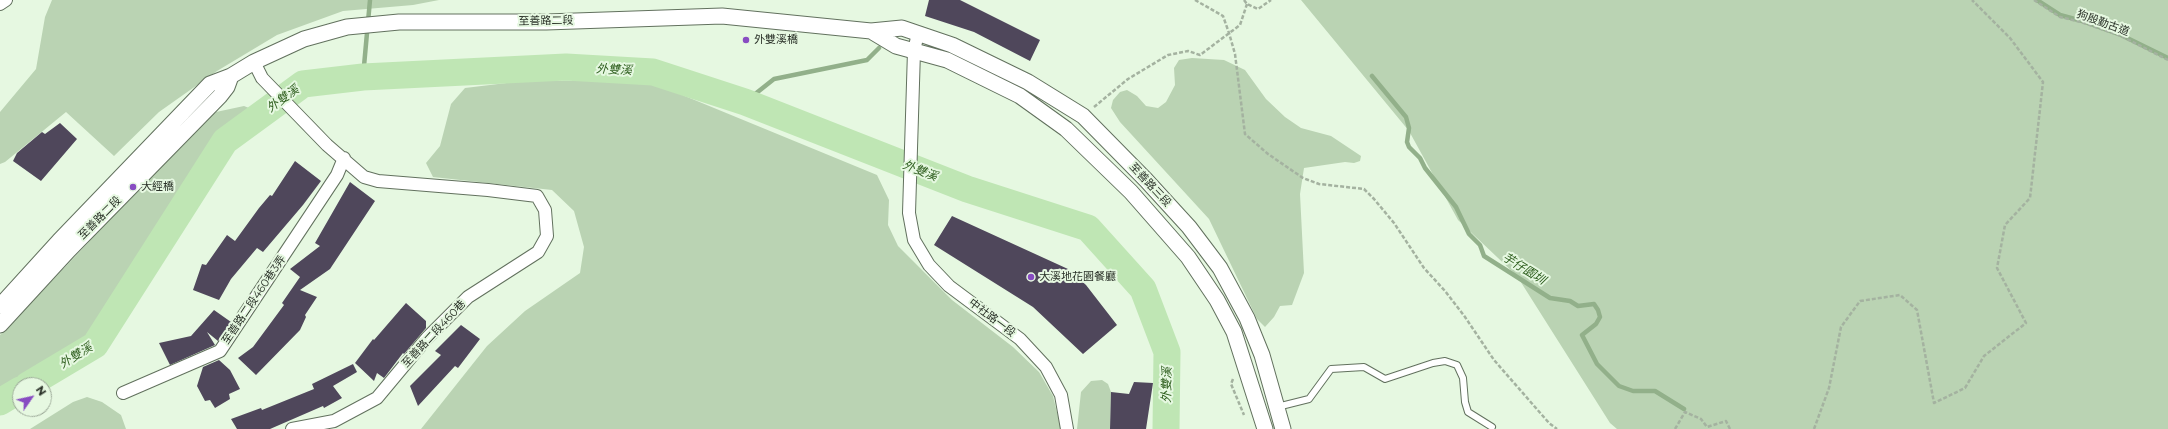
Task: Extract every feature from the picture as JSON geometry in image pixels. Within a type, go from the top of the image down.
[{"type":"street","points":[[0,4],[6,0]]},
{"type":"street","name":"至善路二段","points":[[0,306],[59,241],[210,84],[231,76],[254,62],[304,39],[347,27],[399,22],[546,22],[722,16],[871,31],[902,28],[918,33]]},
{"type":"street","name":"至善路二段","points":[[871,31],[896,46],[914,51]]},
{"type":"street","points":[[914,51],[918,33]]},
{"type":"street","name":"至善路三段","points":[[918,33],[952,45],[1028,82],[1083,116],[1189,227],[1220,268],[1247,318],[1262,356],[1283,429]]},
{"type":"street","name":"至善路三段","points":[[914,51],[947,60],[1020,96],[1066,129],[1131,192],[1188,257],[1217,300],[1234,332],[1265,429]]},
{"type":"street","name":"中社路一段","points":[[914,51],[909,213],[914,240],[929,265],[949,286],[1020,339],[1046,367],[1061,395],[1067,429]]},
{"type":"street","name":"至善路二段460巷","points":[[254,62],[262,78],[327,145],[344,158],[364,177],[378,181],[488,190],[537,196],[545,210],[547,236],[538,252],[468,297],[427,338],[377,398],[334,421],[292,429]]},
{"type":"street","name":"至善路二段","points":[[0,325],[69,250],[220,96],[227,88],[231,76]]},
{"type":"street","name":"至善路二段460巷3弄","points":[[123,393],[220,351],[337,175],[344,158]]},
{"type":"lane","points":[[1277,407],[1309,399],[1331,370],[1364,367],[1385,379],[1432,363],[1445,361],[1458,365],[1464,378],[1465,402],[1468,412],[1492,427]]},
{"type":"path","points":[[1195,0],[1222,16],[1229,33],[1235,54],[1245,134],[1268,154],[1303,178],[1319,184],[1364,189],[1394,223],[1424,268],[1457,306],[1494,360],[1549,423],[1557,429]]},
{"type":"path","points":[[1244,0],[1247,4],[1258,9],[1271,0]]},
{"type":"path","points":[[1814,429],[1829,388],[1841,327],[1860,301],[1900,295],[1917,310],[1934,403],[1965,388],[1984,356],[2026,323],[1997,268],[2005,225],[2030,198],[2043,82],[2010,38],[1972,0]]},
{"type":"path","name":"狗殷勤古道","points":[[2034,0],[2060,17],[2121,36],[2168,60]]},
{"type":"path","points":[[1083,116],[1128,79],[1168,55],[1188,51],[1200,55],[1240,25],[1247,4]]},
{"type":"path","points":[[1675,429],[1685,412],[1701,419],[1707,427],[1726,421],[1730,429]]},
{"type":"green space","points":[[52,0],[439,0],[413,5],[343,11],[277,35],[217,71],[159,112],[114,156],[66,112],[5,162],[0,164],[0,112],[36,69],[45,17]]},
{"type":"green space","points":[[1301,0],[2168,0],[2168,429],[1617,429],[1610,423],[1517,276],[1458,220],[1409,131]]},
{"type":"green space","points":[[1192,58],[1224,60],[1245,70],[1266,99],[1285,117],[1301,128],[1331,136],[1361,156],[1360,161],[1354,163],[1345,162],[1304,168],[1300,194],[1304,273],[1292,305],[1280,306],[1274,317],[1265,327],[1257,319],[1209,219],[1120,122],[1111,108],[1113,100],[1120,92],[1127,90],[1137,96],[1146,106],[1158,108],[1166,102],[1175,85],[1174,68],[1179,60]]},
{"type":"green space","points":[[646,80],[877,175],[889,200],[888,225],[898,246],[952,300],[1013,347],[1039,372],[1053,396],[1061,429],[421,429],[487,346],[525,311],[580,273],[584,247],[574,211],[552,190],[433,177],[426,163],[440,146],[451,104],[465,88],[523,81]]},
{"type":"green space","points":[[244,106],[249,108],[251,112],[247,117],[222,132],[110,304],[82,342],[23,377],[12,377],[12,384],[0,391],[0,335],[88,243],[116,208],[203,121],[216,112]]},
{"type":"green space","points":[[1102,380],[1108,384],[1111,392],[1110,429],[1077,429],[1081,392],[1091,381]]},
{"type":"green space","points":[[87,397],[102,402],[121,415],[126,429],[30,429],[49,417],[52,417],[52,415],[73,402]]},
{"type":"building","points":[[929,0],[960,0],[1040,40],[1030,61],[974,32],[925,16]]},
{"type":"building","points":[[60,123],[77,139],[41,181],[13,161],[17,153],[42,132],[45,134]]},
{"type":"building","points":[[295,161],[321,181],[303,205],[263,252],[257,248],[231,279],[219,300],[193,290],[202,264],[206,265],[227,235],[235,241],[259,208],[270,195],[272,196]]},
{"type":"building","points":[[350,182],[375,201],[330,269],[300,290],[317,297],[305,315],[306,317],[300,330],[256,375],[238,358],[253,347],[284,305],[282,303],[300,277],[290,269],[320,246],[315,243]]},
{"type":"building","name":"大溪地花園餐廳","points":[[952,216],[1068,269],[1086,285],[1117,325],[1083,354],[1033,307],[934,245]]},
{"type":"building","points":[[406,303],[426,321],[426,328],[404,354],[403,353],[384,378],[377,373],[374,381],[355,363],[373,339],[374,340]]},
{"type":"building","points":[[214,310],[231,322],[218,341],[207,332],[215,345],[170,365],[159,343],[191,336]]},
{"type":"building","points":[[461,325],[480,339],[458,368],[455,366],[418,406],[410,386],[441,355],[435,351]]},
{"type":"building","points":[[219,360],[230,370],[240,389],[229,394],[230,399],[215,408],[210,400],[205,401],[197,386],[203,367]]},
{"type":"building","points":[[353,364],[357,372],[333,386],[342,398],[324,408],[323,406],[270,429],[237,429],[231,419],[261,408],[262,410],[314,389],[312,384]]},
{"type":"building","points":[[1134,382],[1153,383],[1146,429],[1110,429],[1111,392],[1129,394]]},
{"type":"waterway","points":[[363,77],[370,0]]},
{"type":"waterway","points":[[2037,0],[2060,15],[2121,35],[2168,58]]},
{"type":"waterway","points":[[745,102],[774,79],[867,60],[879,48]]},
{"type":"waterway","name":"外雙溪","points":[[41,377],[95,345],[225,141],[303,84],[363,77],[566,67],[653,72],[745,102],[967,189],[1088,228],[1143,289],[1167,352],[1166,429]]},
{"type":"waterway","name":"芋仔園圳","points":[[1372,76],[1406,117],[1409,128],[1407,142],[1409,147],[1420,158],[1425,168],[1456,207],[1469,234],[1480,245],[1484,256],[1550,298],[1570,301],[1578,306],[1594,304],[1600,317],[1596,324],[1582,335],[1597,364],[1619,386],[1633,391],[1655,391],[1684,409]]},
{"type":"waterway","name":"外雙溪","points":[[0,402],[12,395]]},
{"type":"place","name":"外雙溪橋","points":[[746,40]]},
{"type":"place","name":"大經橋","points":[[133,187]]},
{"type":"place","name":"大溪地花園餐廳","points":[[1031,277]]}]
